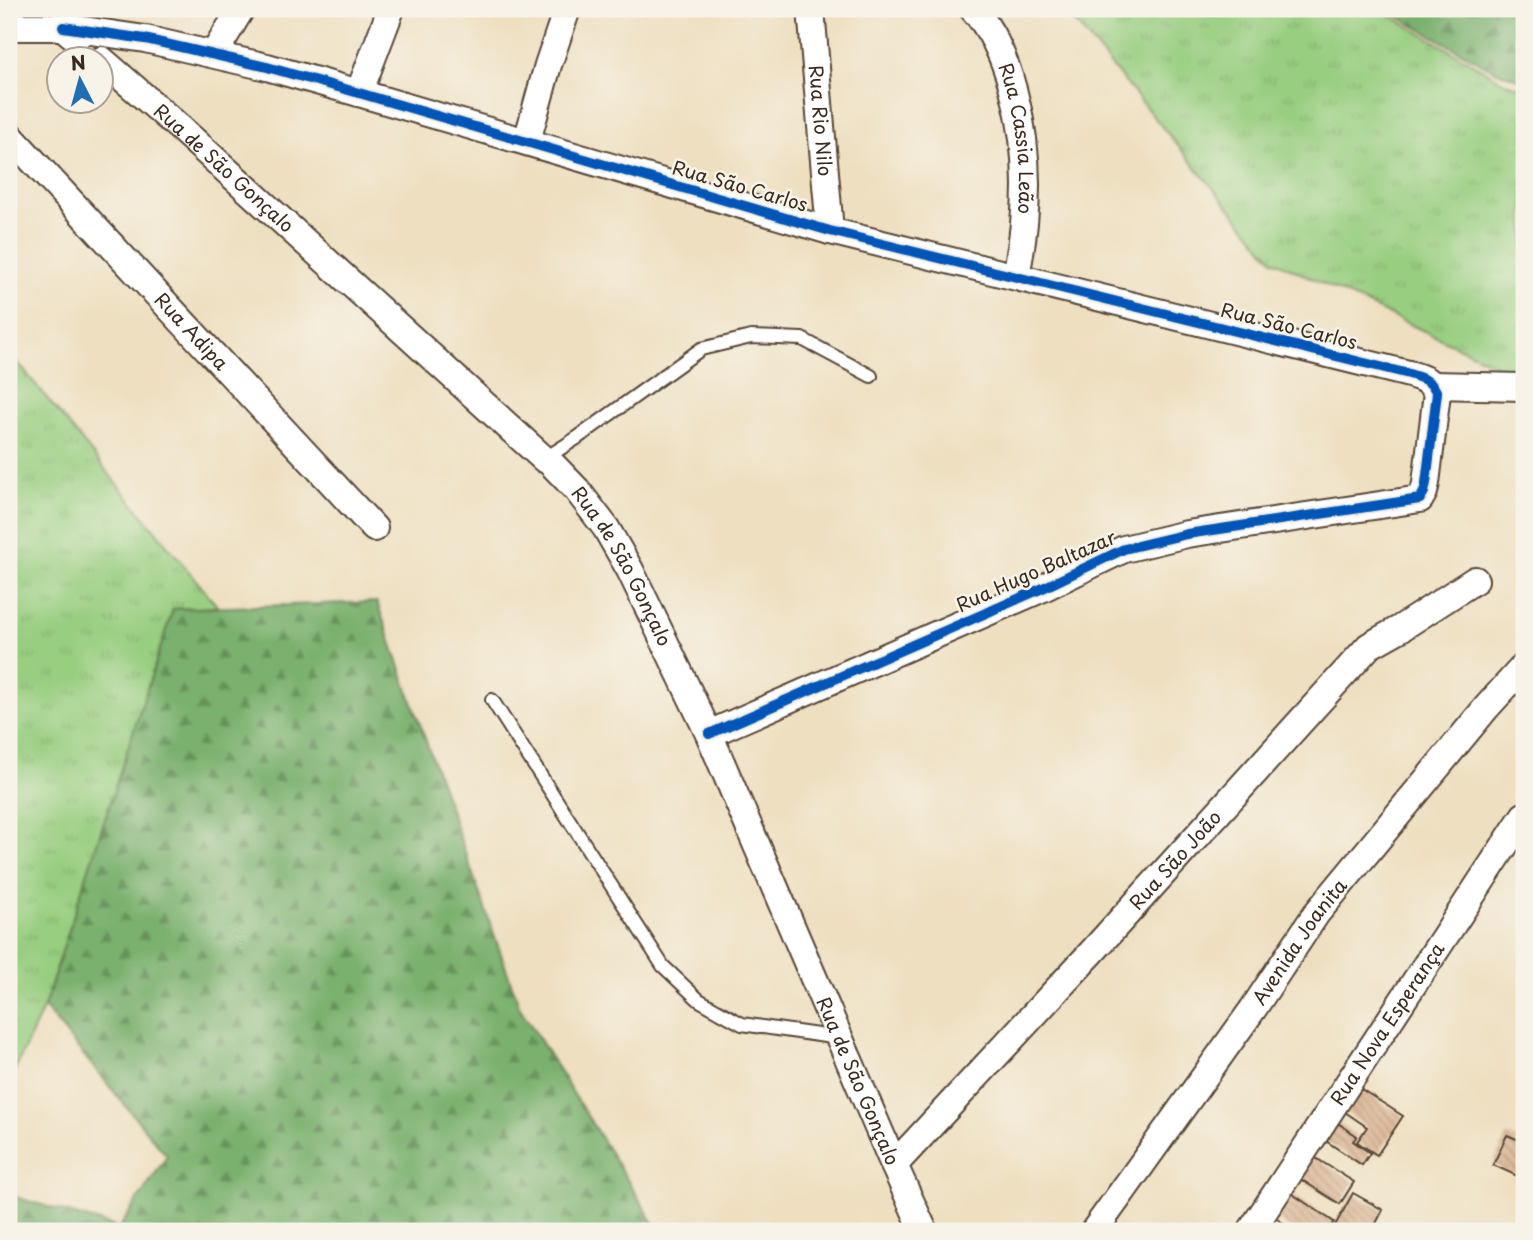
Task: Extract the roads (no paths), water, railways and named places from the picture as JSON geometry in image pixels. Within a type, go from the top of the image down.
[{"type":"street","points":[[214,54],[240,9]]},
{"type":"street","points":[[359,93],[391,9]]},
{"type":"street","points":[[527,141],[566,9]]},
{"type":"street","name":"Rua Rio Nilo","points":[[810,9],[830,231]]},
{"type":"street","name":"Rua Cassia Leão","points":[[973,9],[982,19],[1000,51],[1014,92],[1023,142],[1026,185],[1023,235],[1016,276]]},
{"type":"street","points":[[9,27],[63,27]]},
{"type":"street","name":"Rua São Carlos","points":[[63,27],[145,38],[214,54],[527,141],[830,231],[1409,374],[1433,385]]},
{"type":"street","name":"Rua de São Gonçalo","points":[[63,27],[85,46]]},
{"type":"street","name":"Rua de São Gonçalo","points":[[116,73],[549,461],[577,490],[606,528],[630,570],[709,734],[924,1231]]},
{"type":"street","name":"Rua Adipa","points":[[9,135],[373,528]]},
{"type":"street","points":[[1433,385],[1524,387]]},
{"type":"street","name":"Rua Hugo Baltazar","points":[[709,734],[1043,588],[1124,549],[1187,534],[1420,499],[1426,483],[1437,402],[1433,385]]},
{"type":"street","name":"Rua São João","points":[[894,1165],[1369,646],[1475,580]]},
{"type":"street","name":"Avenida Joanita","points":[[1094,1231],[1254,1009],[1316,914],[1486,708],[1524,666]]},
{"type":"street","name":"Rua Nova Esperança","points":[[1251,1231],[1524,816]]},
{"type":"lane","points":[[544,459],[701,349],[751,337],[802,339],[871,376]]},
{"type":"lane","points":[[492,700],[663,966],[699,1000],[742,1024],[839,1038]]}]
